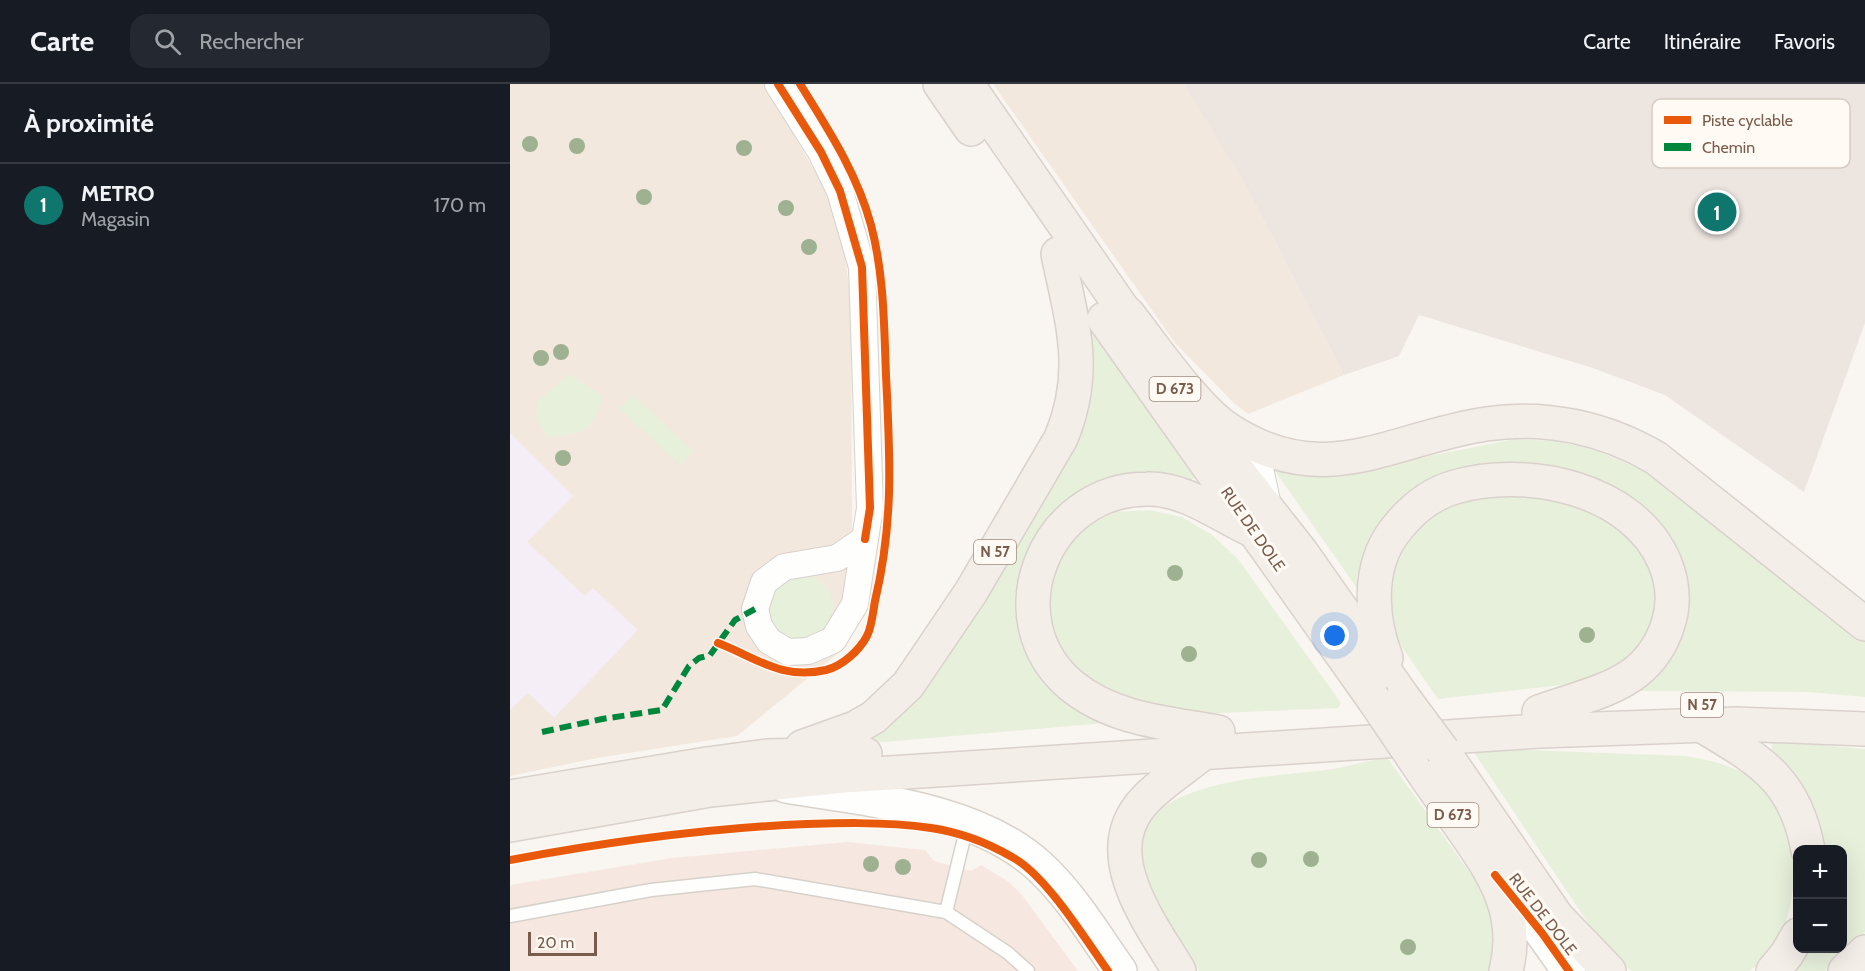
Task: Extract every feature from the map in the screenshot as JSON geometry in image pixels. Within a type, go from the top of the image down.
[{"type":"main road","name":"RUE DE DOLE","points":[[939,84],[1058,254],[1390,693],[1443,751],[1594,971]]},
{"type":"main road","name":"RUE DE DOLE","points":[[967,84],[1128,314],[1262,521]]},
{"type":"main road","name":"N 57","points":[[510,797],[660,771],[767,770],[819,742],[855,728],[874,717],[908,685],[970,592],[1049,460],[1071,414],[1077,383],[1077,354],[1058,254]]},
{"type":"main road","points":[[1128,314],[1205,409],[1227,429],[1255,445],[1305,459],[1332,461],[1369,455],[1444,433],[1507,422],[1563,424],[1598,431],[1627,441],[1656,458],[1865,624]]},
{"type":"main road","points":[[1390,693],[1375,616],[1374,588],[1380,561],[1390,538],[1404,520],[1434,496],[1454,487],[1500,480],[1559,486],[1585,493],[1615,507],[1636,522],[1651,538],[1669,573],[1673,592],[1672,614],[1664,636],[1652,657],[1635,673],[1611,686],[1539,711]]},
{"type":"main road","points":[[1211,742],[1119,713],[1093,701],[1071,684],[1052,663],[1040,640],[1034,610],[1035,582],[1044,554],[1056,531],[1071,516],[1092,502],[1116,493],[1147,489],[1170,491],[1262,521]]},
{"type":"main road","name":"RUE DE DOLE","points":[[1390,693],[1412,756],[1495,875],[1542,933],[1569,971]]},
{"type":"main road","name":"N 57","points":[[1211,742],[1539,711],[1747,704],[1865,708]]},
{"type":"main road","name":"N 57","points":[[510,825],[623,804],[767,770],[885,754],[1211,742],[1406,738],[1701,724],[1782,724],[1865,729]]},
{"type":"main road","points":[[1701,724],[1747,752],[1780,781],[1790,796],[1800,819],[1807,845]]},
{"type":"main road","points":[[1179,971],[1138,903],[1129,879],[1124,856],[1127,830],[1146,799],[1211,742]]},
{"type":"main road","points":[[767,770],[967,825],[1006,842],[1042,868],[1059,886],[1120,971]]},
{"type":"main road","points":[[1495,875],[1507,912],[1510,950],[1506,971]]},
{"type":"main road","points":[[1557,917],[1609,971]]},
{"type":"main road","points":[[1773,971],[1793,943]]},
{"type":"main road","points":[[1845,971],[1865,952]]},
{"type":"street","points":[[778,84],[821,152],[840,191],[862,267],[870,508],[855,604],[833,640],[808,651],[788,652],[769,641],[759,626],[755,609],[764,582],[783,567],[837,558],[865,538]]},
{"type":"street","name":"RUE DE DOLE","points":[[1255,445],[1262,521]]},
{"type":"lane","points":[[946,912],[967,825]]},
{"type":"lane","points":[[510,916],[651,890],[755,879],[946,912],[979,933],[1028,971]]},
{"type":"shaded area","points":[[510,84],[764,84],[829,196],[845,255],[851,304],[852,524],[847,646],[737,736],[597,758],[510,776]]},
{"type":"shaded area","points":[[993,84],[1185,84],[1244,182],[1344,375],[1248,414],[1234,403],[1175,343]]},
{"type":"shaded area","points":[[1184,84],[1865,84],[1865,323],[1804,492],[1665,395],[1593,368],[1419,315],[1399,356],[1344,375],[1244,182]]},
{"type":"shaded area","points":[[510,433],[573,496],[527,542],[585,596],[593,588],[638,630],[554,718],[528,693],[510,710]]},
{"type":"shaded area","points":[[847,842],[925,850],[934,861],[971,871],[981,865],[1009,882],[1022,895],[1078,971],[510,971],[510,885],[672,858]]},
{"type":"green space","points":[[1091,332],[1196,474],[1189,485],[1107,482],[1019,596],[1105,723],[861,744],[1080,431],[1093,383]]},
{"type":"green space","points":[[569,374],[603,396],[599,409],[595,418],[585,429],[570,434],[547,437],[537,418],[538,401]]},
{"type":"green space","points":[[633,395],[693,451],[680,465],[619,409]]},
{"type":"green space","points":[[1516,439],[1555,441],[1592,449],[1650,473],[1865,639],[1865,697],[1809,692],[1641,691],[1638,687],[1676,644],[1642,509],[1453,474],[1361,594],[1273,468],[1281,463],[1409,460]]},
{"type":"green space","points":[[1500,493],[1542,496],[1582,504],[1615,522],[1645,550],[1659,592],[1652,631],[1620,670],[1587,682],[1438,699],[1395,637],[1387,587],[1404,539],[1446,504]]},
{"type":"green space","points":[[1149,510],[1182,517],[1212,535],[1238,559],[1341,703],[1338,708],[1198,714],[1104,696],[1070,663],[1050,629],[1047,592],[1061,552],[1086,526],[1116,512]]},
{"type":"green space","points":[[801,575],[819,581],[827,589],[833,607],[827,625],[819,633],[801,639],[783,633],[775,625],[769,607],[775,589],[783,581]]},
{"type":"green space","points":[[1771,740],[1865,749],[1865,932],[1847,950],[1847,845],[1818,845],[1773,756]]},
{"type":"green space","points":[[1471,748],[1686,756],[1726,766],[1745,774],[1762,786],[1777,805],[1787,828],[1793,854],[1793,882],[1789,909],[1781,934],[1767,955],[1749,971],[1632,971],[1619,963],[1600,941]]},
{"type":"green space","points":[[1386,756],[1480,887],[1492,918],[1494,950],[1490,971],[1199,971],[1156,902],[1144,873],[1141,858],[1144,831],[1159,811],[1183,796],[1213,786],[1247,779],[1333,769]]},
{"type":"green space","points":[[1800,953],[1843,953],[1825,971],[1788,971]]},
{"type":"marked path","points":[[542,732],[602,719],[662,710],[689,666],[699,658],[710,655],[735,620],[755,609]]},
{"type":"cycle path","points":[[778,84],[821,152],[840,191],[862,267],[870,508],[865,539]]},
{"type":"cycle path","points":[[718,643],[782,670],[810,672],[826,670],[838,665],[855,652],[869,632],[881,572],[888,516],[889,433],[883,299],[879,262],[871,225],[858,187],[831,135],[800,84]]},
{"type":"cycle path","points":[[510,860],[647,838],[751,827],[858,823],[895,824],[941,830],[983,843],[1025,866],[1064,909],[1108,971]]},
{"type":"cycle path","points":[[1495,875],[1542,933],[1569,971]]},
{"type":"place","name":"METRO","points":[[1717,212]]}]
